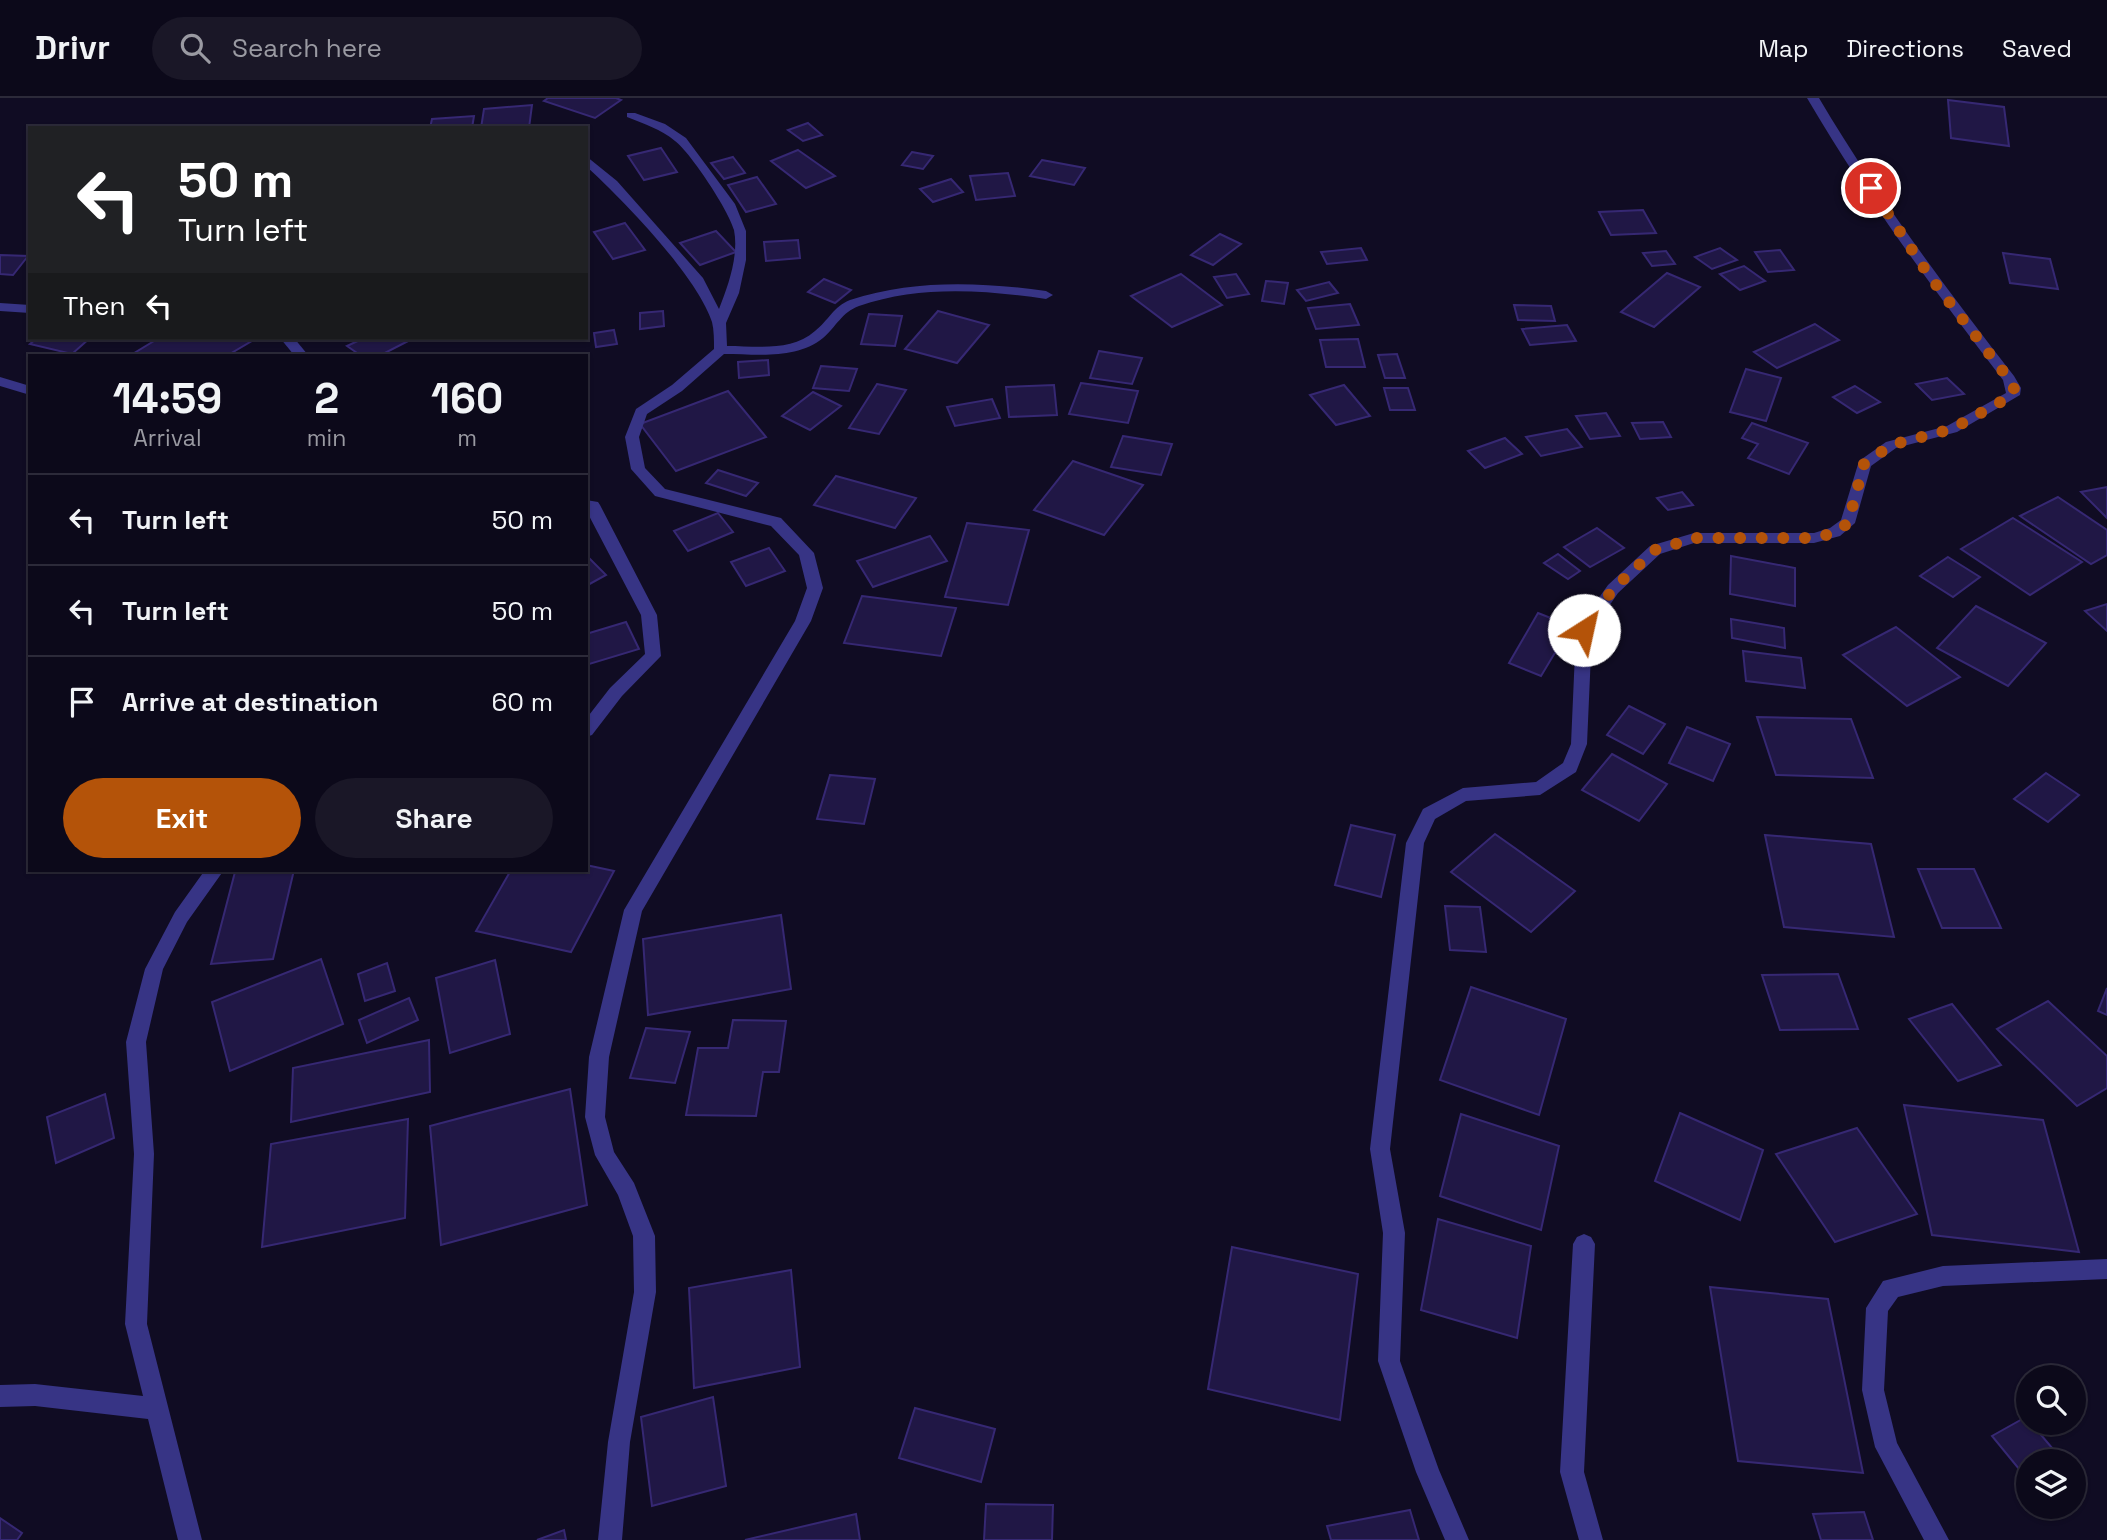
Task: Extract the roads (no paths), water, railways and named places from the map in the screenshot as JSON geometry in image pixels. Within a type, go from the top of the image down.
[{"type":"street","points":[[1457,1540],[1428,1472],[1390,1361],[1394,1233],[1380,1149],[1415,843],[1429,814],[1463,795],[1540,788],[1570,767],[1579,744],[1584,630],[1613,589],[1655,550],[1695,538],[1814,538],[1835,533],[1848,523],[1864,464],[1891,445],[1952,429],[2013,395],[2014,387],[2009,379],[1930,277],[1896,223],[1846,153],[1813,98]]},
{"type":"street","points":[[631,115],[661,126],[682,140],[729,204],[740,231],[740,260],[732,293],[719,323]]},
{"type":"street","points":[[588,161],[613,184],[698,281],[719,323],[721,350]]},
{"type":"street","points":[[610,1540],[619,1442],[645,1292],[644,1236],[628,1191],[605,1155],[594,1117],[599,1057],[633,910],[776,661],[803,621],[814,588],[806,553],[776,522],[660,493],[638,469],[632,438],[641,412],[677,388],[721,350],[792,348],[820,334],[837,311],[854,303],[932,288],[992,286],[1046,295]]},
{"type":"street","points":[[0,307],[28,309]]},
{"type":"street","points":[[289,340],[300,354]]},
{"type":"street","points":[[0,381],[28,390]]},
{"type":"street","points":[[588,505],[593,505],[649,615],[653,656],[616,692],[588,728]]},
{"type":"street","points":[[190,1540],[136,1324],[144,1154],[136,1042],[153,969],[181,917],[214,872]]},
{"type":"street","points":[[1584,1244],[1572,1472],[1591,1540]]},
{"type":"street","points":[[1937,1540],[1886,1447],[1872,1390],[1877,1308],[1891,1288],[1943,1276],[2107,1269]]},
{"type":"street","points":[[0,1395],[35,1395],[159,1409]]}]
